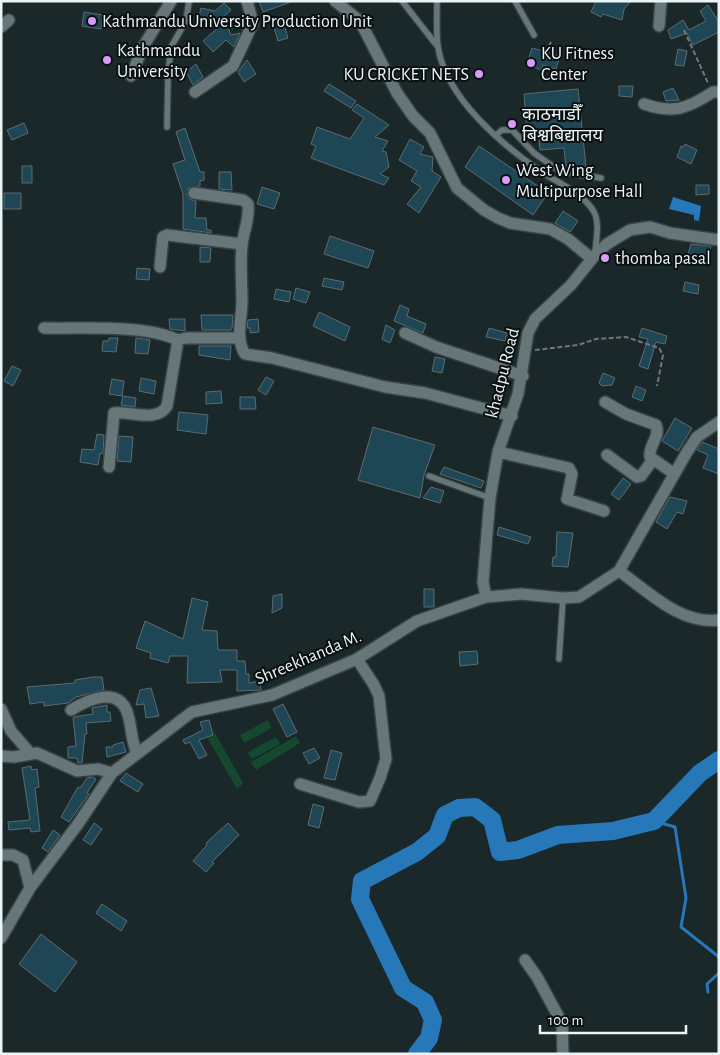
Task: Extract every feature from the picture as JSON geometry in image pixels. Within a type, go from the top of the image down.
[{"type":"street","points":[[131,76],[143,47],[171,1]]},
{"type":"street","points":[[195,92],[226,72],[238,60],[242,43],[252,23],[247,1]]},
{"type":"street","points":[[335,1],[360,21],[397,93],[413,116],[430,133],[457,188],[484,210],[498,218],[510,223],[550,228],[593,257]]},
{"type":"street","points":[[659,26],[661,1]]},
{"type":"street","points":[[644,104],[661,109],[678,110],[716,92]]},
{"type":"street","points":[[194,193],[243,200],[248,204],[249,212],[242,244],[240,338],[241,348],[251,357],[272,358],[385,388],[425,393],[512,416]]},
{"type":"street","name":"khadpu Road","points":[[486,597],[483,582],[490,498],[498,452],[512,416],[522,376],[528,333],[534,319],[571,285],[593,257],[624,233],[644,226],[719,240]]},
{"type":"street","points":[[160,267],[163,237],[167,235],[242,244]]},
{"type":"street","points":[[44,328],[146,331],[165,334],[178,340],[186,338],[240,338]]},
{"type":"street","points":[[405,333],[441,348],[522,376]]},
{"type":"street","points":[[109,467],[114,413],[156,415],[163,413],[167,406],[178,340]]},
{"type":"street","points":[[605,402],[626,414],[656,425],[658,432],[649,452],[652,461],[673,473]]},
{"type":"street","points":[[719,422],[697,437],[673,473],[619,571],[683,614],[698,619],[719,620]]},
{"type":"street","points":[[498,452],[569,468],[572,474],[567,499],[604,511]]},
{"type":"street","points":[[608,455],[637,478],[641,476],[652,461]]},
{"type":"street","name":"Shreekhanda M.","points":[[1,938],[30,888],[78,824],[112,773],[192,712],[272,696],[357,659],[417,621],[486,597],[521,594],[562,598],[579,597],[619,571]]},
{"type":"street","points":[[300,784],[359,802],[370,801],[374,794],[386,759],[379,696],[357,659]]},
{"type":"street","points":[[71,710],[100,696],[111,697],[119,701],[125,706],[129,717],[132,744],[137,753]]},
{"type":"street","points":[[1,709],[12,731],[30,753]]},
{"type":"street","points":[[1,756],[14,757],[37,753],[77,771],[98,769],[112,773]]},
{"type":"street","points":[[1,855],[14,855],[23,860],[30,888]]},
{"type":"street","points":[[525,960],[537,976],[562,1023],[563,1054]]},
{"type":"lane","points":[[167,127],[168,74],[171,47],[186,21],[189,1]]},
{"type":"lane","points":[[402,1],[438,47]]},
{"type":"lane","points":[[437,1],[438,47],[446,71],[463,102],[496,135],[593,210],[596,226],[593,257]]},
{"type":"lane","points":[[515,1],[534,35]]},
{"type":"lane","points":[[496,135],[502,130],[512,130],[534,153],[561,172],[601,178]]},
{"type":"lane","points":[[429,476],[490,498]]},
{"type":"lane","points":[[559,659],[562,598]]},
{"type":"path","points":[[684,30],[716,92]]},
{"type":"path","points":[[546,52],[552,42]]},
{"type":"path","points":[[525,352],[578,345],[596,339],[626,337],[659,348],[663,355],[656,386]]},
{"type":"green space","points":[[268,720],[272,728],[244,743],[240,735]]},
{"type":"green space","points":[[215,733],[243,783],[237,789],[208,739]]},
{"type":"green space","points":[[296,736],[300,743],[256,770],[251,762]]},
{"type":"green space","points":[[276,737],[280,744],[252,759],[248,752]]},
{"type":"water","points":[[673,197],[701,206],[699,221],[694,220],[694,215],[669,209]]},
{"type":"building","points":[[259,1],[291,1],[291,2],[263,12]]},
{"type":"building","points":[[596,1],[631,1],[624,9],[622,20],[603,14],[601,17],[591,12]]},
{"type":"building","points":[[224,3],[231,10],[222,18],[233,29],[228,28],[231,35],[240,33],[234,47],[226,40],[213,52],[203,41],[220,26],[198,20],[201,8],[215,11]]},
{"type":"building","points":[[708,5],[719,22],[719,32],[693,45],[687,33],[671,39],[668,30],[683,20],[689,30],[706,21],[700,11]]},
{"type":"building","name":"Kathmandu University Production Unit","points":[[84,12],[103,15],[101,29],[82,26]]},
{"type":"building","points":[[283,21],[288,38],[278,41],[273,24]]},
{"type":"building","points":[[532,48],[560,56],[556,69],[543,65],[541,70],[527,64]]},
{"type":"building","points":[[678,49],[687,51],[684,66],[675,65]]},
{"type":"building","points":[[247,60],[256,74],[244,82],[238,72]]},
{"type":"building","points":[[196,64],[203,77],[193,85],[186,72]]},
{"type":"building","points":[[329,84],[356,101],[351,108],[324,91]]},
{"type":"building","points":[[619,86],[633,86],[632,97],[619,96]]},
{"type":"building","points":[[673,88],[679,100],[666,101],[663,92]]},
{"type":"building","points":[[578,89],[586,167],[571,169],[566,168],[564,148],[540,150],[538,131],[527,132],[524,94]]},
{"type":"building","points":[[357,104],[389,125],[375,137],[388,141],[382,151],[386,152],[389,167],[380,174],[389,178],[384,185],[311,158],[316,146],[311,144],[317,127],[350,139],[364,118],[352,110]]},
{"type":"building","points":[[24,123],[28,133],[12,140],[7,130]]},
{"type":"building","points":[[185,128],[200,172],[204,172],[204,180],[200,181],[200,186],[188,188],[187,195],[190,199],[196,201],[195,218],[206,218],[207,230],[211,230],[211,233],[183,229],[183,194],[173,164],[185,160],[176,132]]},
{"type":"building","points":[[410,139],[424,147],[420,154],[433,157],[432,171],[441,177],[419,213],[407,204],[421,187],[411,181],[417,171],[399,160]]},
{"type":"building","points":[[685,144],[697,150],[691,164],[677,157],[681,146],[684,147]]},
{"type":"building","name":"West Wing Multipurpose Hall","points":[[479,146],[548,193],[533,215],[465,167]]},
{"type":"building","points":[[22,166],[32,166],[32,183],[22,183]]},
{"type":"building","points":[[219,172],[231,172],[232,190],[219,189]]},
{"type":"building","points":[[696,185],[709,185],[709,194],[696,195]]},
{"type":"building","points":[[262,187],[280,193],[274,209],[257,204]]},
{"type":"building","points":[[4,193],[21,193],[21,209],[4,209]]},
{"type":"building","points":[[563,211],[578,221],[570,232],[555,223]]},
{"type":"building","points":[[330,236],[374,251],[368,268],[324,254]]},
{"type":"building","points":[[691,244],[711,246],[707,261],[688,254]]},
{"type":"building","points":[[200,247],[211,248],[210,262],[200,262]]},
{"type":"building","points":[[137,268],[150,269],[149,280],[136,279]]},
{"type":"building","points":[[324,278],[344,282],[342,290],[322,286]]},
{"type":"building","points":[[685,282],[699,285],[698,294],[683,291]]},
{"type":"building","points":[[296,288],[310,292],[306,303],[293,299]]},
{"type":"building","points":[[276,289],[291,292],[289,302],[274,299]]},
{"type":"building","points":[[400,305],[409,309],[407,316],[426,324],[423,333],[394,321]]},
{"type":"building","points":[[319,312],[350,327],[345,341],[313,326]]},
{"type":"building","points":[[201,315],[233,315],[232,328],[231,330],[202,330]]},
{"type":"building","points":[[169,319],[185,319],[185,331],[170,329]]},
{"type":"building","points":[[258,319],[259,332],[250,333],[250,328],[247,328],[248,320]]},
{"type":"building","points":[[386,325],[395,330],[390,343],[382,339]]},
{"type":"building","points":[[489,328],[507,333],[505,341],[486,337]]},
{"type":"building","points":[[642,328],[667,336],[665,344],[656,342],[648,369],[639,366],[648,339],[639,337]]},
{"type":"building","points":[[109,338],[118,338],[116,352],[102,351],[103,341],[109,341]]},
{"type":"building","points":[[136,338],[150,340],[148,354],[135,353]]},
{"type":"building","points":[[199,346],[231,346],[230,360],[199,355]]},
{"type":"building","points":[[435,357],[445,359],[442,373],[432,371]]},
{"type":"building","points":[[12,366],[21,370],[13,386],[4,381]]},
{"type":"building","points":[[603,373],[615,378],[612,385],[602,386],[599,383]]},
{"type":"building","points":[[266,377],[274,381],[266,395],[258,390]]},
{"type":"building","points":[[141,378],[156,381],[154,394],[139,391]]},
{"type":"building","points":[[112,379],[124,381],[122,396],[109,394]]},
{"type":"building","points":[[636,386],[646,390],[642,401],[632,397]]},
{"type":"building","points":[[221,391],[222,403],[206,404],[206,392]]},
{"type":"building","points":[[123,396],[136,398],[135,407],[121,405]]},
{"type":"building","points":[[240,397],[255,397],[256,409],[240,409]]},
{"type":"building","points":[[179,412],[208,415],[206,434],[177,430]]},
{"type":"building","points":[[675,418],[692,428],[678,451],[662,441]]},
{"type":"building","points":[[373,427],[435,445],[424,475],[420,498],[358,480]]},
{"type":"building","points":[[97,434],[104,435],[103,454],[100,453],[98,465],[80,462],[82,449],[94,450]]},
{"type":"building","points":[[119,436],[133,437],[131,462],[117,461]]},
{"type":"building","points":[[702,442],[719,449],[719,474],[703,468],[708,455],[697,450]]},
{"type":"building","points":[[444,467],[484,481],[481,488],[440,474]]},
{"type":"building","points":[[623,478],[631,484],[619,500],[611,494]]},
{"type":"building","points":[[431,487],[444,491],[440,503],[423,498]]},
{"type":"building","points":[[670,497],[687,501],[683,514],[677,512],[667,529],[656,522]]},
{"type":"building","points":[[499,527],[531,537],[528,544],[497,535]]},
{"type":"building","points":[[557,532],[573,533],[568,567],[552,566],[553,557],[556,557]]},
{"type":"building","points":[[424,589],[434,589],[434,607],[424,607]]},
{"type":"building","points":[[282,594],[282,608],[272,613],[273,596]]},
{"type":"building","points":[[192,598],[208,602],[202,630],[217,631],[218,650],[237,650],[237,661],[245,661],[246,674],[249,674],[249,683],[260,681],[261,690],[237,691],[237,670],[220,670],[222,682],[187,683],[188,656],[170,656],[168,663],[150,658],[151,653],[136,648],[145,621],[183,639]]},
{"type":"building","points":[[477,651],[478,664],[460,666],[459,652]]},
{"type":"building","points":[[102,677],[104,690],[76,697],[68,703],[44,706],[44,702],[30,704],[27,687],[75,683],[75,680]]},
{"type":"building","points":[[151,688],[159,716],[146,718],[144,704],[136,705],[140,690]]},
{"type":"building","points":[[283,704],[297,732],[287,737],[273,709]]},
{"type":"building","points":[[107,705],[107,712],[110,712],[111,721],[86,723],[87,734],[85,734],[82,763],[78,763],[77,758],[68,758],[68,747],[76,746],[73,717],[93,714],[92,708]]},
{"type":"building","points":[[209,720],[213,735],[199,740],[207,755],[199,759],[190,742],[185,744],[183,740],[203,730],[200,722]]},
{"type":"building","points":[[123,742],[126,752],[107,757],[106,747],[113,747],[113,745]]},
{"type":"building","points":[[314,748],[320,758],[309,764],[303,753]]},
{"type":"building","points":[[331,750],[342,753],[335,780],[324,778]]},
{"type":"building","points":[[31,766],[32,770],[37,769],[39,787],[35,788],[40,831],[31,832],[30,828],[9,830],[8,822],[30,820],[22,768]]},
{"type":"building","points":[[126,773],[143,784],[138,792],[120,781]]},
{"type":"building","points":[[93,777],[96,779],[87,793],[89,794],[69,822],[61,817],[78,787],[80,788],[87,778]]},
{"type":"building","points":[[313,804],[324,807],[319,828],[308,825]]},
{"type":"building","points":[[94,823],[102,829],[91,845],[83,840]]},
{"type":"building","points":[[228,823],[239,835],[212,862],[214,863],[206,872],[193,861],[207,845],[206,843]]},
{"type":"building","points":[[53,830],[60,835],[48,852],[42,848]]},
{"type":"building","points":[[102,904],[127,921],[121,931],[96,913]]},
{"type":"building","points":[[41,934],[77,962],[55,992],[19,964]]},
{"type":"waterway","points":[[417,1054],[429,1038],[433,1020],[425,1002],[403,988],[360,899],[362,881],[417,852],[437,836],[445,815],[459,808],[475,807],[492,820],[500,852],[518,850],[558,835],[613,831],[654,821],[700,773],[719,760]]},
{"type":"waterway","points":[[654,821],[675,827],[686,898],[681,927],[719,957]]},
{"type":"waterway","points":[[708,992],[707,984],[719,973]]},
{"type":"place","name":"Kathmandu University Production Unit","points":[[92,21]]},
{"type":"place","name":"Kathmandu University","points":[[107,60]]},
{"type":"place","name":"KU Fitness Center","points":[[531,63]]},
{"type":"place","name":"KU CRICKET NETS","points":[[479,74]]},
{"type":"place","name":"काठमाडौँ बिश्वबिद्यालय","points":[[512,124]]},
{"type":"place","name":"West Wing Multipurpose Hall","points":[[506,180]]},
{"type":"place","name":"thomba pasal","points":[[605,258]]}]
